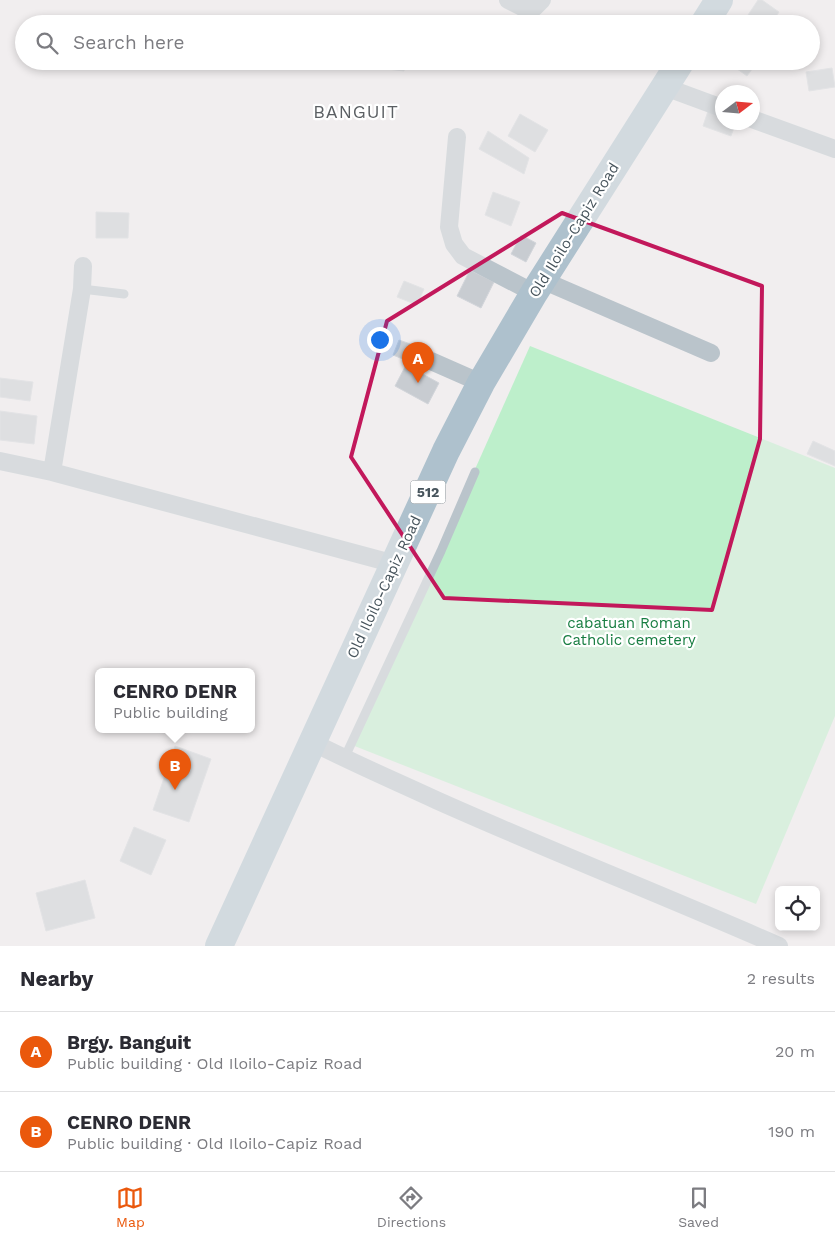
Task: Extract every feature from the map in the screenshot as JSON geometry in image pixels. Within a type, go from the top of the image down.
[{"type":"main road","points":[[710,15],[719,0]]},
{"type":"main road","name":"Old Iloilo-Capiz Road","points":[[219,946],[446,451],[482,383],[538,286],[675,70]]},
{"type":"street","points":[[508,0],[522,8],[534,8],[542,0]]},
{"type":"street","points":[[664,87],[715,105]]},
{"type":"street","points":[[760,122],[835,148]]},
{"type":"street","points":[[457,137],[449,227],[454,244],[463,256],[711,353]]},
{"type":"street","points":[[52,472],[82,289],[83,266]]},
{"type":"street","points":[[431,361],[482,383]]},
{"type":"street","points":[[0,461],[52,472],[395,564]]},
{"type":"street","points":[[312,742],[344,759],[510,833],[695,909],[779,946]]},
{"type":"lane","points":[[82,289],[124,294]]},
{"type":"lane","points":[[344,759],[441,551],[475,472]]},
{"type":"highlighted area","points":[[562,213],[762,286],[760,439],[712,610],[444,598],[351,457],[387,321]]},
{"type":"green space","name":"cabatuan Roman Catholic cemetery","points":[[530,346],[835,468],[835,716],[756,904],[352,745]]},
{"type":"building","points":[[758,0],[762,0],[779,12],[777,15],[748,15]]},
{"type":"building","points":[[832,68],[835,87],[809,91],[806,72]]},
{"type":"building","points":[[739,70],[751,70],[747,76]]},
{"type":"building","points":[[709,108],[715,110],[715,130],[733,130],[731,136],[703,126]]},
{"type":"building","points":[[520,114],[548,130],[535,152],[508,136]]},
{"type":"building","points":[[488,131],[529,158],[524,174],[479,149]]},
{"type":"building","points":[[493,192],[520,202],[511,226],[485,215]]},
{"type":"building","points":[[96,212],[129,213],[128,238],[96,238]]},
{"type":"building","points":[[521,235],[536,243],[526,262],[511,254]]},
{"type":"building","points":[[470,270],[494,282],[481,308],[457,296]]},
{"type":"building","points":[[404,281],[424,289],[417,305],[397,297]]},
{"type":"building","points":[[399,340],[416,346],[410,362],[393,355]]},
{"type":"building","points":[[406,365],[439,383],[428,404],[395,386]]},
{"type":"building","points":[[0,378],[33,382],[30,401],[0,397]]},
{"type":"building","points":[[0,411],[37,416],[34,444],[0,440]]},
{"type":"building","points":[[813,441],[835,451],[835,466],[807,454]]},
{"type":"building","points":[[175,746],[211,759],[189,822],[153,810]]},
{"type":"building","points":[[134,827],[166,840],[151,875],[120,861]]},
{"type":"building","points":[[85,880],[95,918],[46,931],[36,893]]},
{"type":"place","name":"Brgy. Banguit","points":[[418,383]]},
{"type":"place","name":"CENRO DENR","points":[[175,790]]},
{"type":"district","name":"BANGUIT","points":[[356,111]]}]
